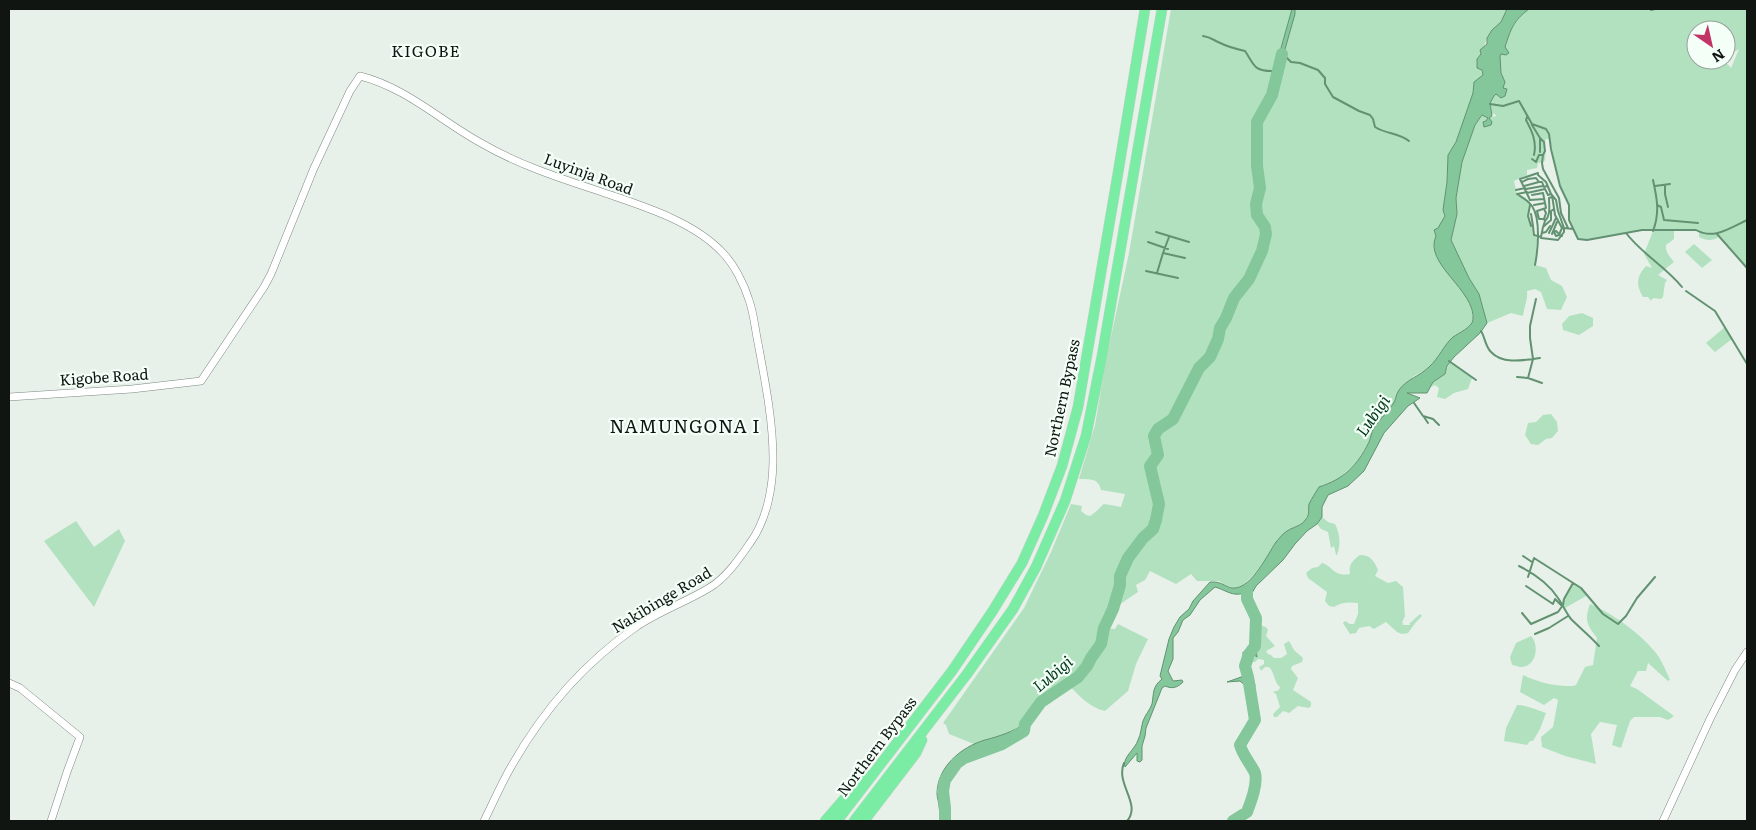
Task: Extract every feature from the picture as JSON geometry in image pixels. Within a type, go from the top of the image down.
[{"type":"highway","name":"Northern Bypass","points":[[837,821],[957,664],[1011,581],[1039,524],[1062,466],[1078,407],[1145,9]]},
{"type":"highway","name":"Northern Bypass","points":[[854,821],[1014,609],[1036,567],[1065,501],[1086,436],[1102,356],[1162,9]]},
{"type":"highway","points":[[864,821],[916,753],[929,723]]},
{"type":"highway","points":[[826,821],[858,783],[883,762]]},
{"type":"street","name":"Luyinja Road","points":[[200,381],[271,274],[314,168],[350,91],[360,76],[374,79],[397,90],[475,140],[499,152],[554,175],[644,207],[707,238],[728,259],[744,287],[751,304],[757,341]]},
{"type":"street","name":"Nakibinge Road","points":[[484,821],[510,767],[545,713],[569,685],[591,663],[638,626],[709,588],[722,578],[757,534],[767,508],[773,459],[768,396],[757,341]]},
{"type":"street","name":"Kigobe Road","points":[[9,397],[132,389],[200,381]]},
{"type":"street","points":[[1662,821],[1710,719],[1735,670],[1747,652]]},
{"type":"street","points":[[9,683],[20,688],[80,737],[66,772],[51,821]]},
{"type":"shaded area","points":[[1171,9],[1292,9],[1281,46],[1277,67],[1280,69],[1284,68],[1285,49],[1295,9],[1507,9],[1500,23],[1489,35],[1477,59],[1477,68],[1482,70],[1483,75],[1474,82],[1473,93],[1456,142],[1448,155],[1443,210],[1445,216],[1436,236],[1436,256],[1467,298],[1471,307],[1472,324],[1461,332],[1429,368],[1414,376],[1399,391],[1394,404],[1373,430],[1369,442],[1356,463],[1336,481],[1319,487],[1309,505],[1308,516],[1305,521],[1286,531],[1256,572],[1242,586],[1235,588],[1219,581],[1197,581],[1191,574],[1176,584],[1150,571],[1145,580],[1136,585],[1138,592],[1113,609],[1104,628],[1115,629],[1118,624],[1148,639],[1136,664],[1128,691],[1105,711],[1089,704],[1068,684],[1041,702],[1025,724],[1012,732],[974,744],[949,734],[946,725],[943,723],[1024,608],[1051,552],[1071,504],[1082,506],[1081,511],[1090,516],[1105,504],[1121,507],[1125,494],[1101,490],[1096,481],[1079,479],[1095,425],[1106,360],[1129,253]]},
{"type":"shaded area","points":[[1292,9],[1295,9],[1295,14],[1285,49],[1284,68],[1272,73],[1278,64]]},
{"type":"shaded area","points":[[1507,9],[1529,9],[1519,17],[1511,30],[1505,47],[1509,53],[1506,55],[1501,54],[1500,56],[1501,73],[1505,82],[1503,88],[1507,89],[1505,96],[1501,98],[1496,94],[1490,103],[1492,116],[1489,118],[1492,122],[1491,125],[1484,127],[1483,122],[1488,118],[1482,115],[1475,125],[1462,162],[1456,198],[1457,214],[1451,240],[1469,278],[1479,294],[1487,323],[1480,333],[1454,357],[1447,366],[1445,374],[1433,382],[1427,393],[1407,393],[1420,398],[1408,406],[1384,433],[1364,471],[1348,486],[1328,495],[1322,507],[1322,517],[1317,524],[1307,531],[1283,560],[1256,586],[1252,593],[1253,602],[1251,607],[1245,604],[1244,593],[1232,594],[1215,587],[1200,600],[1190,615],[1183,620],[1173,638],[1173,659],[1168,671],[1173,681],[1182,680],[1183,682],[1179,686],[1165,686],[1162,688],[1146,728],[1142,746],[1142,760],[1140,762],[1137,761],[1137,753],[1125,767],[1125,760],[1136,744],[1143,721],[1152,704],[1155,688],[1162,679],[1160,676],[1169,639],[1180,617],[1189,609],[1193,601],[1210,582],[1235,588],[1247,582],[1253,576],[1276,542],[1286,532],[1302,523],[1307,517],[1309,504],[1319,487],[1343,476],[1360,458],[1373,430],[1395,401],[1402,386],[1429,367],[1450,340],[1472,323],[1472,309],[1467,298],[1437,257],[1434,246],[1436,236],[1434,230],[1438,228],[1445,216],[1443,210],[1448,155],[1456,142],[1473,93],[1474,82],[1483,75],[1482,70],[1477,68],[1477,59],[1481,54],[1480,50],[1487,44],[1487,38],[1492,30],[1501,22]]},
{"type":"shaded area","points":[[1529,9],[1747,9],[1747,271],[1742,262],[1719,237],[1707,240],[1699,237],[1699,232],[1696,230],[1674,230],[1674,239],[1666,245],[1666,250],[1674,262],[1658,275],[1667,280],[1663,297],[1661,299],[1653,298],[1651,301],[1648,297],[1643,297],[1638,281],[1640,274],[1646,266],[1652,268],[1644,254],[1653,231],[1642,230],[1587,240],[1578,239],[1569,220],[1569,205],[1560,186],[1550,139],[1546,139],[1544,162],[1538,163],[1537,168],[1527,170],[1527,175],[1514,181],[1517,194],[1525,198],[1530,205],[1528,216],[1537,239],[1535,265],[1546,268],[1551,280],[1562,286],[1567,297],[1561,310],[1547,309],[1541,292],[1535,289],[1527,291],[1523,316],[1511,313],[1487,323],[1479,294],[1469,278],[1451,240],[1457,214],[1456,198],[1462,162],[1475,125],[1483,115],[1488,118],[1484,127],[1489,118],[1496,116],[1492,114],[1490,103],[1494,95],[1507,89],[1503,88],[1505,82],[1501,73],[1500,56],[1510,28]]},
{"type":"shaded area","points":[[1694,244],[1712,260],[1702,268],[1685,252]]},
{"type":"shaded area","points":[[1582,313],[1593,318],[1593,326],[1579,335],[1563,330],[1562,324],[1569,316]]},
{"type":"shaded area","points":[[1725,327],[1732,339],[1715,352],[1706,343]]},
{"type":"shaded area","points":[[1450,362],[1472,378],[1468,389],[1454,393],[1445,399],[1437,397],[1439,388],[1435,385],[1431,387],[1433,382],[1445,374]]},
{"type":"shaded area","points":[[1551,414],[1557,422],[1558,431],[1552,438],[1546,439],[1538,445],[1531,444],[1525,435],[1528,423],[1536,422],[1543,415]]},
{"type":"shaded area","points":[[1322,517],[1328,522],[1335,524],[1337,528],[1339,543],[1337,555],[1334,546],[1331,548],[1328,532],[1321,529],[1317,524]]},
{"type":"shaded area","points":[[76,521],[94,547],[119,529],[125,541],[94,607],[44,541]]},
{"type":"shaded area","points":[[1360,555],[1367,556],[1373,561],[1378,570],[1375,576],[1388,583],[1396,581],[1403,587],[1405,616],[1402,623],[1404,624],[1402,625],[1411,625],[1409,624],[1420,614],[1422,616],[1408,633],[1402,634],[1397,632],[1386,622],[1374,629],[1369,626],[1359,628],[1356,633],[1350,634],[1343,623],[1345,621],[1354,624],[1358,614],[1358,603],[1345,603],[1334,607],[1329,606],[1325,601],[1327,592],[1308,578],[1306,573],[1322,563],[1337,573],[1350,574],[1352,563]]},
{"type":"shaded area","points":[[1573,583],[1581,588],[1586,596],[1565,608],[1564,601]]},
{"type":"shaded area","points":[[1590,604],[1626,625],[1656,653],[1670,680],[1668,681],[1648,663],[1646,671],[1638,671],[1630,686],[1674,716],[1668,720],[1660,717],[1634,717],[1630,721],[1621,748],[1612,745],[1617,725],[1600,722],[1591,734],[1596,764],[1565,756],[1542,747],[1541,737],[1553,727],[1558,700],[1554,698],[1544,705],[1520,692],[1523,675],[1547,684],[1573,686],[1576,685],[1585,667],[1593,665],[1597,638],[1587,619]]},
{"type":"shaded area","points":[[1256,624],[1266,627],[1268,630],[1266,636],[1275,646],[1266,651],[1268,654],[1274,658],[1281,658],[1287,654],[1284,644],[1289,641],[1294,650],[1303,658],[1302,662],[1292,666],[1291,669],[1298,678],[1293,690],[1311,702],[1309,708],[1298,706],[1289,713],[1283,711],[1277,717],[1274,717],[1273,714],[1280,707],[1276,694],[1273,692],[1279,690],[1280,687],[1269,667],[1265,667],[1261,671],[1259,667],[1264,664],[1264,660],[1258,659],[1255,662],[1250,662],[1253,654],[1256,653],[1256,650],[1252,649],[1255,646]]},
{"type":"shaded area","points":[[1531,636],[1536,650],[1533,660],[1525,666],[1512,665],[1510,657],[1516,643]]},
{"type":"shaded area","points":[[1252,649],[1256,650],[1257,657],[1253,654],[1248,667],[1255,685],[1251,696],[1246,686],[1240,681],[1227,682],[1244,676],[1243,652],[1246,653]]},
{"type":"shaded area","points":[[1517,705],[1546,713],[1533,741],[1530,741],[1527,745],[1504,741],[1506,728]]},
{"type":"shaded area","points":[[1025,724],[1019,731],[999,742],[980,751],[963,755],[953,763],[945,777],[943,786],[945,821],[941,821],[937,796],[938,784],[941,775],[952,760],[959,753],[976,743],[1006,734]]},
{"type":"waterway","points":[[1651,10],[1655,9]]},
{"type":"waterway","points":[[1203,36],[1245,51],[1257,68],[1272,71]]},
{"type":"waterway","name":"Lubigi","points":[[945,821],[943,791],[945,780],[957,763],[964,758],[1002,744],[1024,731],[1025,724],[1041,702],[1078,677],[1087,666],[1101,644],[1104,628],[1113,609],[1120,585],[1120,576],[1128,558],[1143,538],[1153,529],[1159,504],[1150,466],[1158,455],[1154,436],[1158,429],[1173,419],[1199,368],[1210,357],[1218,339],[1220,328],[1234,298],[1249,279],[1262,251],[1266,234],[1265,227],[1257,215],[1256,204],[1260,188],[1257,166],[1257,122],[1272,95],[1282,54]]},
{"type":"waterway","points":[[1284,55],[1291,62],[1300,63],[1318,70],[1325,78],[1325,84],[1333,97],[1370,115],[1375,127],[1401,136],[1409,141]]},
{"type":"waterway","points":[[1490,104],[1503,106],[1519,101],[1532,124],[1546,129],[1549,134],[1560,186],[1569,205],[1569,220],[1578,239],[1587,240],[1642,230],[1696,230],[1709,234],[1722,232],[1747,220]]},
{"type":"waterway","points":[[1527,117],[1526,120],[1534,141],[1534,155]]},
{"type":"waterway","points":[[1532,125],[1544,142],[1545,151],[1543,155],[1539,155],[1536,162],[1532,159]]},
{"type":"waterway","points":[[1540,138],[1540,152]]},
{"type":"waterway","points":[[1543,155],[1543,169],[1559,198],[1561,213],[1568,228]]},
{"type":"waterway","points":[[1544,199],[1530,200],[1520,179],[1538,173],[1546,182],[1556,200],[1564,228],[1562,228],[1559,235],[1562,236]]},
{"type":"waterway","points":[[1522,182],[1536,178],[1539,182],[1542,182],[1544,187],[1547,186]]},
{"type":"waterway","points":[[1653,180],[1657,199],[1657,212],[1653,231]]},
{"type":"waterway","points":[[1524,186],[1539,182]]},
{"type":"waterway","points":[[1655,186],[1670,184]]},
{"type":"waterway","points":[[1665,185],[1668,207]]},
{"type":"waterway","points":[[1526,189],[1543,186]]},
{"type":"waterway","points":[[1516,190],[1525,188]]},
{"type":"waterway","points":[[1545,189],[1548,195],[1551,194]]},
{"type":"waterway","points":[[1527,193],[1545,189]]},
{"type":"waterway","points":[[1517,194],[1527,192]]},
{"type":"waterway","points":[[1532,195],[1543,193],[1546,208],[1537,211],[1539,219],[1544,219]]},
{"type":"waterway","points":[[1517,194],[1530,204],[1537,219],[1538,243],[1535,265]]},
{"type":"waterway","points":[[1552,195],[1555,215],[1562,228]]},
{"type":"waterway","points":[[1545,221],[1549,213],[1549,198],[1552,197]]},
{"type":"waterway","points":[[1534,205],[1545,203]]},
{"type":"waterway","points":[[1530,205],[1528,216],[1531,226]]},
{"type":"waterway","points":[[1657,205],[1661,207],[1664,220],[1698,223]]},
{"type":"waterway","points":[[1543,227],[1546,213],[1544,209]]},
{"type":"waterway","points":[[1533,226],[1534,235],[1541,237],[1543,227],[1551,220],[1551,211],[1554,209]]},
{"type":"waterway","points":[[1531,214],[1533,226]]},
{"type":"waterway","points":[[1549,233],[1556,218]]},
{"type":"waterway","points":[[1552,234],[1557,222]]},
{"type":"waterway","points":[[1542,233],[1546,232],[1550,226]]},
{"type":"waterway","points":[[1541,238],[1558,240],[1564,232],[1564,228],[1573,229]]},
{"type":"waterway","points":[[1156,232],[1189,242]]},
{"type":"waterway","points":[[1558,233],[1554,232],[1556,236],[1559,235]]},
{"type":"waterway","points":[[1626,233],[1632,241],[1669,273],[1682,287]]},
{"type":"waterway","points":[[1717,234],[1747,268]]},
{"type":"waterway","points":[[1163,253],[1169,237]]},
{"type":"waterway","points":[[1148,242],[1168,249]]},
{"type":"waterway","points":[[1157,273],[1163,253],[1185,258]]},
{"type":"waterway","points":[[1146,271],[1178,278]]},
{"type":"waterway","points":[[1686,291],[1715,311],[1747,364]]},
{"type":"waterway","points":[[1517,377],[1528,378],[1533,359],[1530,326],[1536,299]]},
{"type":"waterway","points":[[1481,331],[1489,350],[1502,359],[1514,361],[1540,358]]},
{"type":"waterway","points":[[1449,361],[1476,380]]},
{"type":"waterway","points":[[1528,378],[1542,383]]},
{"type":"waterway","points":[[1414,403],[1423,416],[1433,419],[1439,425]]},
{"type":"waterway","points":[[1424,417],[1428,423]]},
{"type":"waterway","points":[[1523,556],[1532,562]]},
{"type":"waterway","points":[[1528,577],[1534,558],[1581,588],[1603,614],[1618,624],[1655,577]]},
{"type":"waterway","points":[[1519,566],[1546,584],[1560,601],[1571,619],[1599,646]]},
{"type":"waterway","points":[[1522,613],[1531,624],[1558,612],[1573,583]]},
{"type":"waterway","points":[[1526,586],[1553,604],[1555,599],[1562,606]]},
{"type":"waterway","name":"Lubigi","points":[[1233,821],[1247,812],[1256,782],[1255,773],[1240,745],[1255,720],[1245,666],[1249,654],[1255,646],[1256,618],[1247,599],[1247,592]]},
{"type":"waterway","points":[[1535,634],[1568,616]]},
{"type":"waterway","points":[[1124,763],[1123,779],[1132,808],[1127,821]]},
{"type":"district","name":"KIGOBE","points":[[426,50]]},
{"type":"district","name":"NAMUNGONA I","points":[[685,425]]}]
